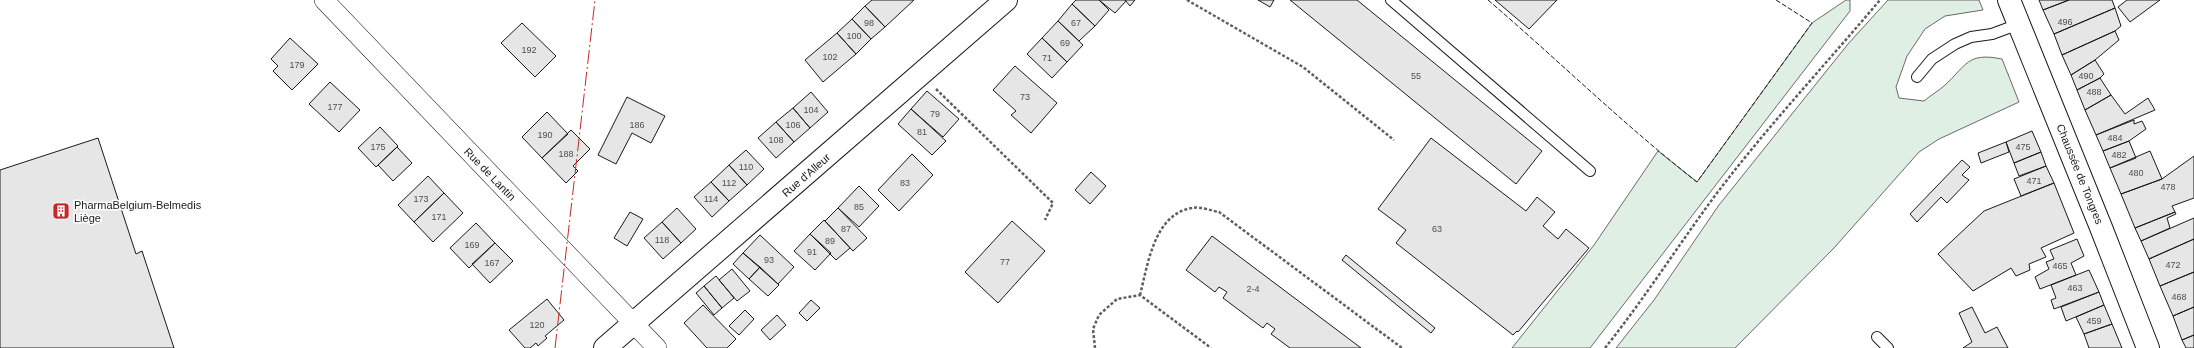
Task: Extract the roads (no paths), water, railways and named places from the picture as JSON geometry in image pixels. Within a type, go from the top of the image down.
[{"type":"street","name":"Rue de Lantin","points":[[324,0],[657,348]]},
{"type":"street","name":"Rue d'Alleur","points":[[605,348],[1006,0]]},
{"type":"street","name":"Chaussée de Tongres","points":[[2009,0],[2148,348]]},
{"type":"lane","points":[[1391,0],[1590,171]]},
{"type":"lane","points":[[1917,78],[1932,59],[1955,44],[1972,37],[1992,34],[2019,24]]},
{"type":"lane","points":[[1876,337],[1888,348]]},
{"type":"place","name":"PharmaBelgium-Belmedis Liège","points":[[61,211]]}]
